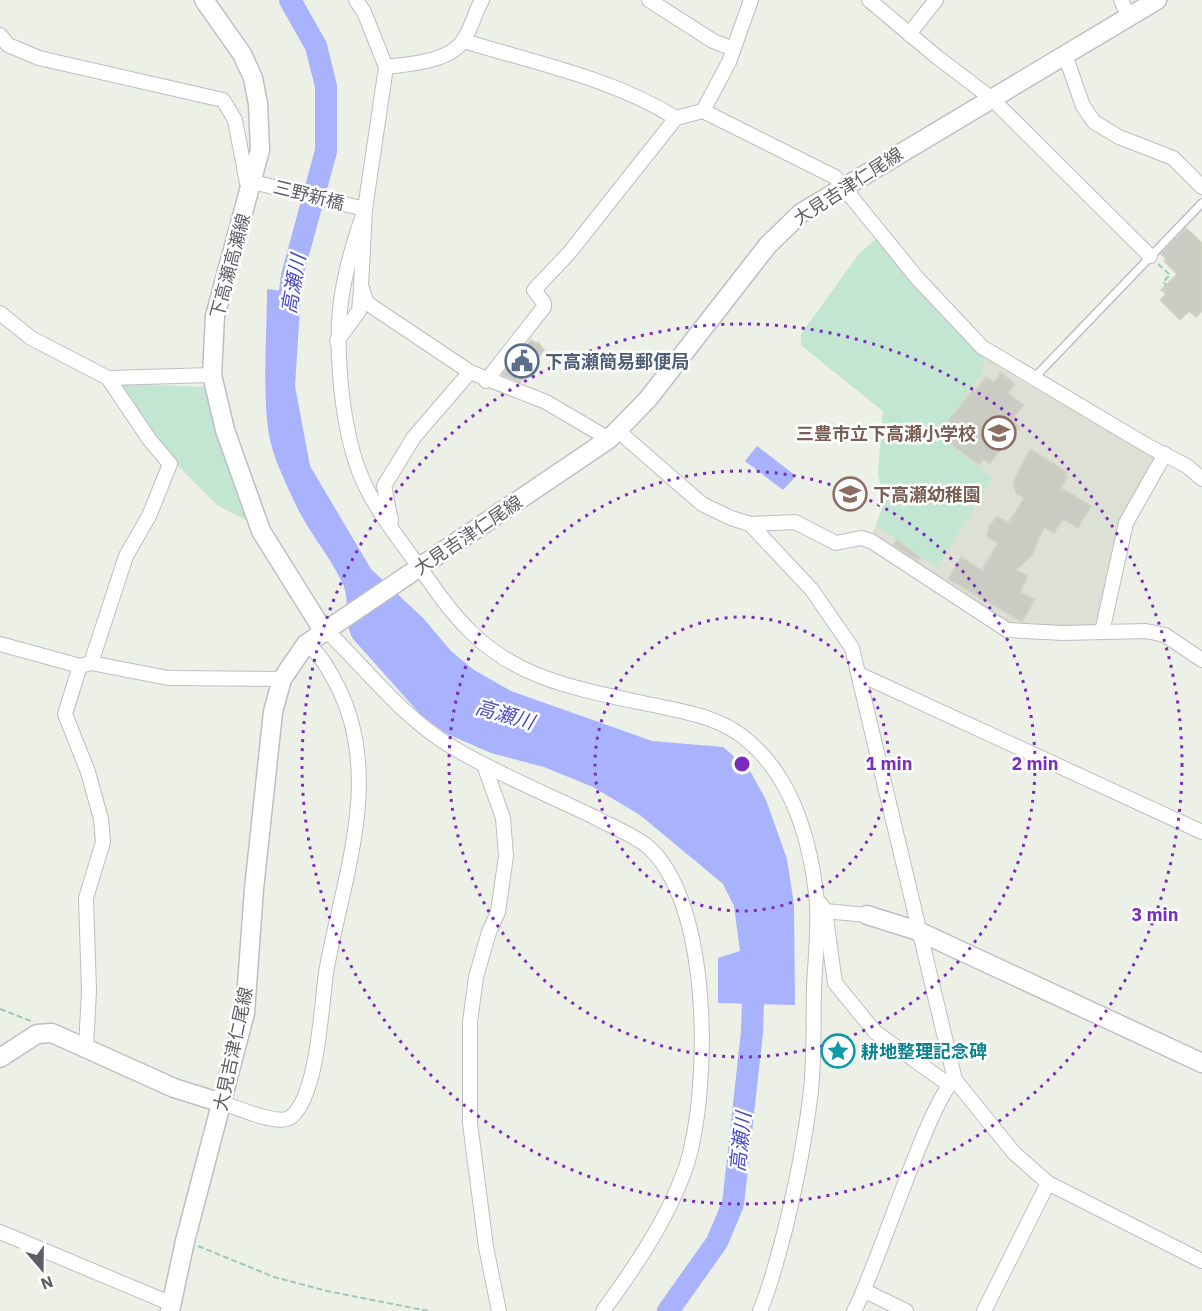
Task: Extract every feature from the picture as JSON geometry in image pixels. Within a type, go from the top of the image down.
[{"type":"main road","name":"下高瀬高瀬線","points":[[204,0],[242,54],[253,78],[258,104],[260,150],[253,182],[224,275],[215,316],[212,375],[228,440],[261,531],[324,632]]},
{"type":"main road","name":"大見吉津仁尾線","points":[[171,1307],[185,1241],[245,1012],[273,712],[282,679],[306,644],[421,568],[613,434],[648,399],[768,245],[801,213],[1157,0]]},
{"type":"main road","points":[[867,915],[918,931],[1202,1063]]},
{"type":"main road","points":[[0,1058],[37,1034],[47,1034],[86,1047],[174,1088],[222,1103]]},
{"type":"street","points":[[337,341],[359,311],[365,209],[386,67],[364,12],[356,0]]},
{"type":"street","points":[[386,67],[428,60],[449,52],[464,41],[482,0]]},
{"type":"street","points":[[649,0],[713,41],[733,50]]},
{"type":"street","points":[[703,111],[733,50],[751,0]]},
{"type":"street","points":[[868,0],[992,98],[1150,256]]},
{"type":"street","points":[[909,34],[936,0]]},
{"type":"street","points":[[1121,0],[1129,16]]},
{"type":"street","points":[[0,35],[8,45],[39,58],[223,100],[235,120],[247,183],[253,182]]},
{"type":"street","points":[[464,41],[610,86],[643,98],[676,118]]},
{"type":"street","points":[[1065,55],[1083,106],[1094,122],[1119,137],[1173,158],[1202,187]]},
{"type":"street","points":[[486,381],[544,307],[544,303],[534,290],[569,253],[676,118],[703,111],[835,177],[918,279],[982,346],[1187,466],[1202,479]]},
{"type":"street","name":"三野新橋","points":[[253,182],[365,209]]},
{"type":"street","points":[[365,209],[342,289],[337,341],[346,426],[354,458],[367,489],[457,620],[481,643],[507,661],[541,676],[589,691],[695,714],[723,724],[743,737],[772,766],[793,800],[805,837],[816,894],[810,1096],[792,1200],[771,1286],[760,1311]]},
{"type":"street","points":[[362,286],[367,303],[470,372],[486,381],[546,402],[613,434],[702,504],[750,524],[812,590],[852,648],[860,674],[951,1082],[928,1127],[865,1291],[854,1311]]},
{"type":"street","points":[[0,313],[30,338],[108,378],[212,375]]},
{"type":"street","points":[[393,530],[384,486],[414,437],[470,372]]},
{"type":"street","points":[[86,1047],[89,991],[86,898],[103,842],[101,819],[88,772],[65,714],[126,556],[149,516],[170,464],[149,439],[108,378]]},
{"type":"street","points":[[1102,632],[1126,523],[1165,454]]},
{"type":"street","points":[[750,524],[795,522],[836,543],[861,538],[871,542],[1008,630],[1063,633],[1146,631],[1165,635],[1202,660]]},
{"type":"street","points":[[324,632],[333,637],[402,710],[426,731],[484,765],[539,790],[646,846],[674,882],[690,927],[698,968],[700,1097],[695,1130],[685,1170],[655,1233],[603,1311]]},
{"type":"street","points":[[0,644],[86,664],[168,678],[282,679]]},
{"type":"street","points":[[222,1103],[246,1109],[274,1122],[290,1118],[299,1107],[316,1057],[330,951],[346,891],[357,822],[359,784],[355,735],[343,698],[315,650],[306,644]]},
{"type":"street","points":[[860,674],[1202,832]]},
{"type":"street","points":[[484,765],[503,818],[506,856],[498,912],[489,932],[476,977],[473,999],[469,1056],[470,1123],[486,1247],[499,1311]]},
{"type":"street","points":[[816,894],[825,911],[835,983],[876,1032],[951,1082],[1014,1153],[1048,1183],[1202,1261]]},
{"type":"street","points":[[825,911],[867,915]]},
{"type":"street","points":[[984,1311],[1048,1183]]},
{"type":"street","points":[[0,1232],[171,1307]]},
{"type":"street","points":[[865,1291],[906,1311]]},
{"type":"lane","points":[[1034,378],[1202,203]]},
{"type":"path","points":[[1150,256],[1170,275],[1163,282],[1166,285]]},
{"type":"path","points":[[0,1009],[40,1025],[47,1034]]},
{"type":"path","points":[[185,1241],[274,1278],[428,1311]]},
{"type":"shaded area","name":"三豊市立下高瀬小学校","points":[[876,239],[985,357],[1012,375],[1155,455],[1157,461],[1121,523],[1097,629],[1007,623],[871,537],[884,504],[878,474],[883,411],[801,345],[801,334],[859,254]]},
{"type":"green space","points":[[876,239],[985,357],[981,374],[938,434],[992,478],[937,568],[876,525],[884,504],[878,474],[883,411],[801,345],[801,334],[859,254]]},
{"type":"green space","points":[[119,384],[210,387],[250,522],[217,505],[172,460]]},
{"type":"water","points":[[267,289],[301,293],[295,386],[310,466],[371,569],[424,619],[451,651],[474,670],[511,691],[652,741],[723,747],[749,769],[766,800],[787,859],[794,905],[795,1005],[718,1003],[718,958],[740,951],[734,906],[723,884],[640,815],[593,787],[544,767],[491,753],[445,733],[421,715],[353,639],[348,625],[345,589],[298,510],[279,468],[269,435],[265,363]]},
{"type":"water","points":[[757,446],[796,476],[783,490],[745,461]]},
{"type":"building","points":[[1186,228],[1202,243],[1202,311],[1196,317],[1189,311],[1180,320],[1160,300],[1166,294],[1161,290],[1177,274],[1164,261],[1166,259],[1161,254]]},
{"type":"building","name":"下高瀬簡易郵便局","points":[[531,340],[538,342],[544,350],[520,382],[502,375]]},
{"type":"building","points":[[1001,372],[1015,384],[1008,393],[1024,405],[1012,420],[1020,427],[989,464],[983,459],[979,465],[941,436],[951,423],[948,421],[973,389],[975,391],[986,377],[994,382]]},
{"type":"building","points":[[1030,449],[1067,472],[1065,476],[1068,477],[1061,488],[1091,506],[1078,528],[1063,519],[1054,533],[1044,527],[1032,555],[1016,570],[1028,576],[1020,592],[1035,600],[1022,622],[948,579],[961,557],[982,570],[998,543],[987,537],[989,525],[997,517],[1009,522],[1024,498],[1016,493],[1013,482]]},
{"type":"building","points":[[897,540],[920,557],[918,561],[893,545]]},
{"type":"waterway","name":"高瀬川","points":[[286,321],[292,276],[326,151],[326,86],[316,46],[290,0]]},
{"type":"waterway","name":"高瀬川","points":[[668,1311],[717,1242],[733,1204],[752,1032],[754,973]]},
{"type":"place","name":"下高瀬簡易郵便局","points":[[522,361]]},
{"type":"place","name":"三豊市立下高瀬小学校","points":[[999,433]]},
{"type":"place","name":"下高瀬幼稚園","points":[[850,494]]},
{"type":"place","name":"耕地整理記念碑","points":[[838,1051]]}]
